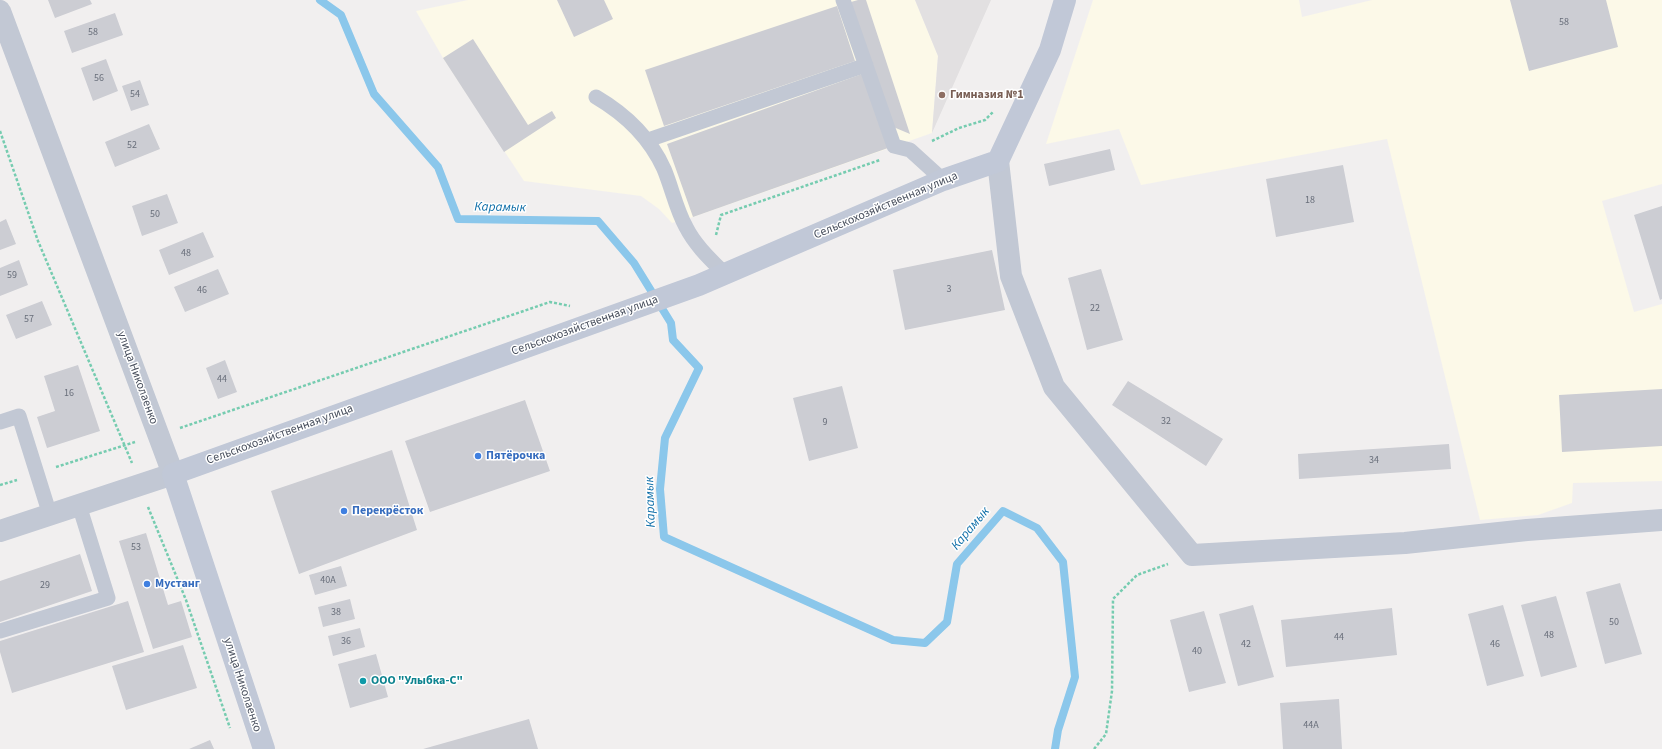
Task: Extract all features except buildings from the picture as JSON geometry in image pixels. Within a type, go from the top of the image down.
[{"type":"main road","points":[[998,161],[1050,50],[1065,0]]},
{"type":"main road","name":"Сельскохозяйственная улица","points":[[172,474],[699,285],[718,267],[943,180],[998,161]]},
{"type":"main road","name":"улица Николаенко","points":[[172,474],[264,749]]},
{"type":"street","name":"улица Николаенко","points":[[0,11],[172,474]]},
{"type":"street","points":[[998,161],[1011,276],[1054,387],[1192,555],[1405,544],[1527,530],[1662,520]]},
{"type":"street","name":"Сельскохозяйственная улица","points":[[0,531],[172,474]]},
{"type":"lane","points":[[843,0],[894,146],[910,150],[943,180]]},
{"type":"lane","points":[[648,140],[866,66]]},
{"type":"lane","points":[[596,97],[613,107],[648,140],[663,168],[686,227],[696,243],[718,267]]},
{"type":"lane","points":[[0,422],[19,416],[50,515]]},
{"type":"lane","points":[[0,631],[108,598],[79,505]]},
{"type":"path","points":[[718,267],[721,215],[920,147],[959,128],[985,120],[998,108],[1015,124]]},
{"type":"path","points":[[0,131],[38,241],[87,360],[125,446],[164,550],[186,600],[232,734]]},
{"type":"path","points":[[0,485],[125,446],[550,302],[571,306]]},
{"type":"path","points":[[1094,749],[1106,734],[1112,691],[1113,599],[1137,575],[1192,555]]},
{"type":"shaded area","points":[[468,0],[915,0],[938,56],[932,133],[672,223],[659,209],[641,196],[524,181],[443,58],[416,11]]},
{"type":"shaded area","name":"Гимназия №1","points":[[915,0],[991,0],[932,133],[938,56]]},
{"type":"shaded area","points":[[1093,0],[1299,0],[1302,17],[1372,0],[1662,0],[1662,184],[1602,201],[1634,312],[1662,304],[1662,481],[1573,483],[1572,503],[1538,515],[1480,520],[1387,139],[1141,185],[1119,129],[1046,144]]},
{"type":"waterway","name":"Карамык","points":[[320,0],[341,15],[374,94],[438,167],[458,219],[598,221],[634,263],[671,323],[673,340],[699,368],[665,438],[660,489],[664,537],[893,640],[925,643],[947,622],[957,564],[1003,511],[1037,528],[1063,562],[1075,677],[1058,730],[1055,749]]},
{"type":"place","name":"Гимназия №1","points":[[942,95]]},
{"type":"place","name":"Пятёрочка","points":[[478,456]]},
{"type":"place","name":"Перекрёсток","points":[[344,511]]},
{"type":"place","name":"Мустанг","points":[[147,584]]},
{"type":"place","name":"ООО \"Улыбка-С\"","points":[[363,681]]}]
